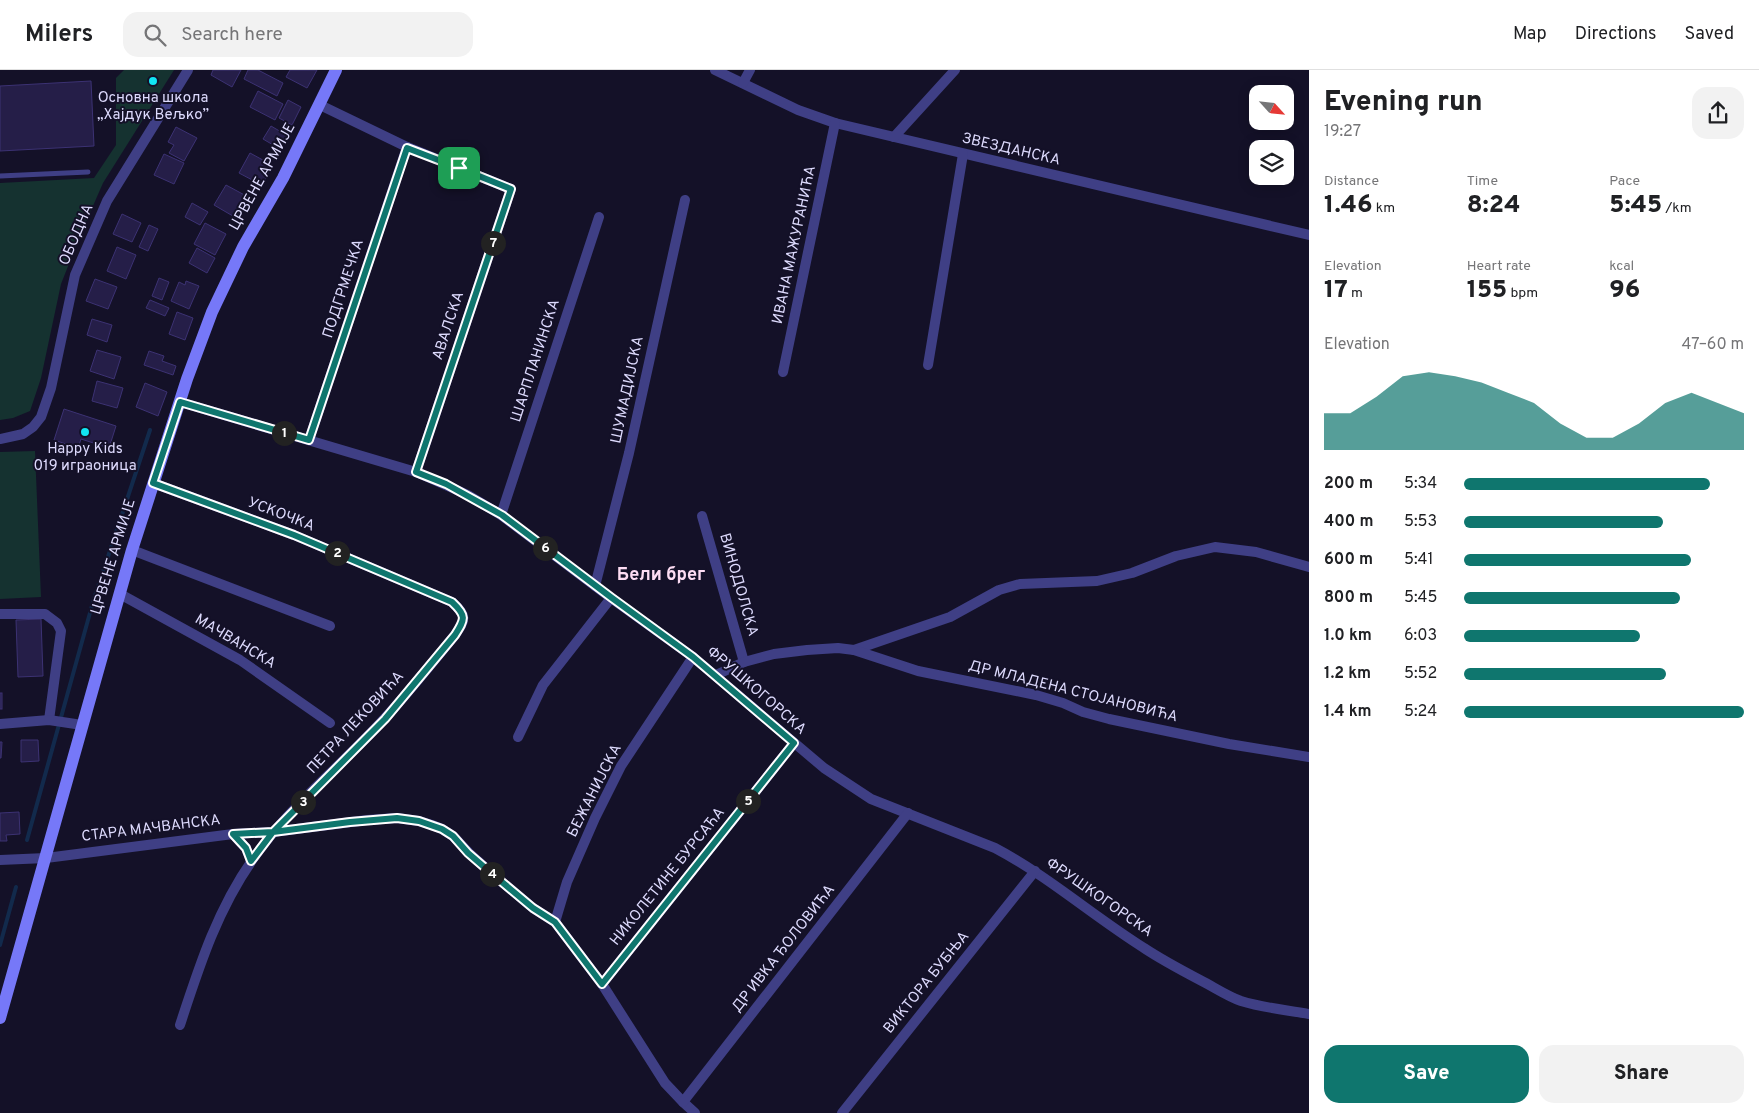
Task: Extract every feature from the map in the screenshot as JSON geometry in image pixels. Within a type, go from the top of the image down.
[{"type":"main road","name":"ЦРВЕНЕ АРМИЈЕ","points":[[0,1018],[132,550],[180,402],[212,312],[243,247],[283,178],[336,70]]},
{"type":"street","name":"ОБОДНА","points":[[0,439],[23,434],[33,427],[41,417],[51,388],[75,275],[107,201],[188,70]]},
{"type":"street","name":"ЗВЕЗДАНСКА","points":[[715,70],[798,110],[835,123],[1309,235]]},
{"type":"street","points":[[743,83],[750,70]]},
{"type":"street","points":[[894,137],[954,70]]},
{"type":"street","points":[[320,105],[407,148]]},
{"type":"street","name":"ИВАНА МАЖУРАНИЋА","points":[[783,372],[835,123]]},
{"type":"street","name":"АВАЛСКА","points":[[407,148],[511,189],[416,472]]},
{"type":"street","name":"ПОДГРМЕЧКА","points":[[309,440],[407,148]]},
{"type":"street","points":[[928,365],[963,154]]},
{"type":"street","name":"ШУМАДИЈСКА","points":[[595,586],[629,453],[685,200]]},
{"type":"street","name":"ШАРПЛАНИНСКА","points":[[502,515],[599,217]]},
{"type":"street","name":"ФРУШКОГОРСКА","points":[[180,402],[416,472],[461,491],[502,515],[693,657],[824,768],[871,799],[994,848],[1035,872],[1144,948],[1241,1001],[1309,1014]]},
{"type":"street","name":"УСКОЧКА","points":[[153,483],[294,535],[452,602]]},
{"type":"street","name":"ВИНОДОЛСКА","points":[[702,516],[744,662]]},
{"type":"street","points":[[854,650],[950,616],[999,590],[1020,584],[1097,581],[1132,573],[1176,556],[1215,547],[1256,552],[1309,567]]},
{"type":"street","points":[[132,550],[330,626]]},
{"type":"street","name":"МАЧВАНСКА","points":[[120,594],[240,660],[330,723]]},
{"type":"street","points":[[518,737],[543,685],[612,598]]},
{"type":"street","name":"ПЕТРА ЛЕКОВИЋА","points":[[180,1025],[200,964],[219,917],[251,861],[273,832],[385,719],[455,635],[463,622],[464,616],[461,610],[452,602]]},
{"type":"street","points":[[0,614],[45,614],[57,623],[62,631],[49,720]]},
{"type":"street","name":"ДР МЛАДЕНА СТОЈАНОВИЋА","points":[[716,675],[744,662],[774,654],[838,648],[854,650],[918,671],[1036,695],[1109,719],[1229,744],[1309,757]]},
{"type":"street","name":"БЕЖАНИЈСКА","points":[[555,922],[567,882],[595,818],[621,766],[693,657]]},
{"type":"street","points":[[0,724],[49,720],[82,725]]},
{"type":"street","name":"НИКОЛЕТИНЕ БУРСАЋА","points":[[602,984],[794,743]]},
{"type":"street","name":"ДР ИВКА ЂОЛОВИЋА","points":[[683,1102],[908,813]]},
{"type":"street","name":"СТАРА МАЧВАНСКА","points":[[0,860],[46,858],[233,834],[273,832],[397,818],[419,821],[442,829],[453,836],[468,853],[490,872],[533,908],[555,922]]},
{"type":"street","points":[[233,834],[246,848],[251,861]]},
{"type":"street","name":"ВИКТОРА БУБЊА","points":[[842,1113],[1035,872]]},
{"type":"street","points":[[555,922],[602,984],[665,1083],[696,1113]]},
{"type":"lane","points":[[0,176],[88,172]]},
{"type":"green space","points":[[124,70],[174,70],[103,183],[82,231],[61,284],[41,378],[30,411],[13,418],[0,420],[0,183],[94,178],[116,145],[116,78]]},
{"type":"green space","points":[[35,451],[41,597],[0,599],[0,452]]},
{"type":"building","points":[[213,70],[241,70],[232,87],[211,75]]},
{"type":"building","points":[[248,70],[258,70],[283,83],[277,96],[244,79]]},
{"type":"building","points":[[290,70],[317,70],[307,88],[286,77]]},
{"type":"building","points":[[91,81],[94,146],[0,151],[0,86]]},
{"type":"building","points":[[258,91],[283,104],[275,120],[250,107]]},
{"type":"building","points":[[288,100],[301,107],[292,125],[279,118]]},
{"type":"building","points":[[271,126],[288,136],[280,149],[263,139]]},
{"type":"building","points":[[176,127],[197,138],[184,161],[169,153],[174,145],[168,142]]},
{"type":"building","points":[[250,153],[272,165],[264,182],[258,179],[256,182],[239,173]]},
{"type":"building","points":[[164,154],[184,163],[174,184],[154,175]]},
{"type":"building","points":[[226,185],[250,198],[238,219],[214,205]]},
{"type":"building","points":[[192,203],[208,212],[200,225],[185,217]]},
{"type":"building","points":[[122,214],[141,223],[132,242],[113,234]]},
{"type":"building","points":[[205,223],[226,234],[215,255],[194,244]]},
{"type":"building","points":[[149,225],[158,229],[148,251],[139,247]]},
{"type":"building","points":[[117,247],[136,255],[126,279],[107,271]]},
{"type":"building","points":[[197,248],[215,258],[207,273],[189,263]]},
{"type":"building","points":[[159,278],[169,282],[162,300],[152,296]]},
{"type":"building","points":[[95,279],[117,287],[108,309],[86,301]]},
{"type":"building","points":[[186,281],[199,286],[189,309],[171,301],[179,282],[185,285]]},
{"type":"building","points":[[150,300],[169,308],[165,316],[146,308]]},
{"type":"building","points":[[177,312],[193,318],[185,340],[169,334]]},
{"type":"building","points":[[92,319],[112,325],[107,342],[87,335]]},
{"type":"building","points":[[97,350],[121,357],[114,379],[90,371]]},
{"type":"building","points":[[149,351],[164,356],[162,361],[176,366],[173,375],[144,365]]},
{"type":"building","points":[[97,381],[123,388],[117,408],[92,401]]},
{"type":"building","points":[[145,383],[167,392],[158,416],[136,407]]},
{"type":"building","name":"Happy Kids 019 играоница","points":[[64,409],[116,426],[109,448],[81,439],[78,448],[54,440]]},
{"type":"building","points":[[41,619],[43,676],[18,677],[16,620]]},
{"type":"building","points":[[0,693],[2,693],[2,709],[0,709]]},
{"type":"building","points":[[21,740],[38,740],[39,761],[21,762]]},
{"type":"building","points":[[0,742],[2,742],[1,758],[0,758]]},
{"type":"building","points":[[19,812],[20,834],[6,835],[7,841],[0,841],[0,813]]},
{"type":"waterway","points":[[27,840],[93,602],[150,430]]},
{"type":"waterway","points":[[0,945],[16,887]]},
{"type":"place","name":"Основна школа „Хајдук Вељко”","points":[[153,81]]},
{"type":"place","name":"Happy Kids 019 играоница","points":[[85,432]]},
{"type":"district","name":"Бели брег","points":[[661,575]]},
{"type":"route","points":[[459,168],[407,148],[309,440],[180,402],[153,483],[294,535],[452,602],[461,610],[464,616],[463,622],[455,635],[385,719],[273,832],[233,834],[246,848],[251,861],[273,832],[323,824],[397,818],[432,825],[453,836],[468,853],[490,872],[533,908],[555,922],[602,984],[794,743],[693,657],[502,515],[468,495],[416,472],[511,189],[459,168]]}]
